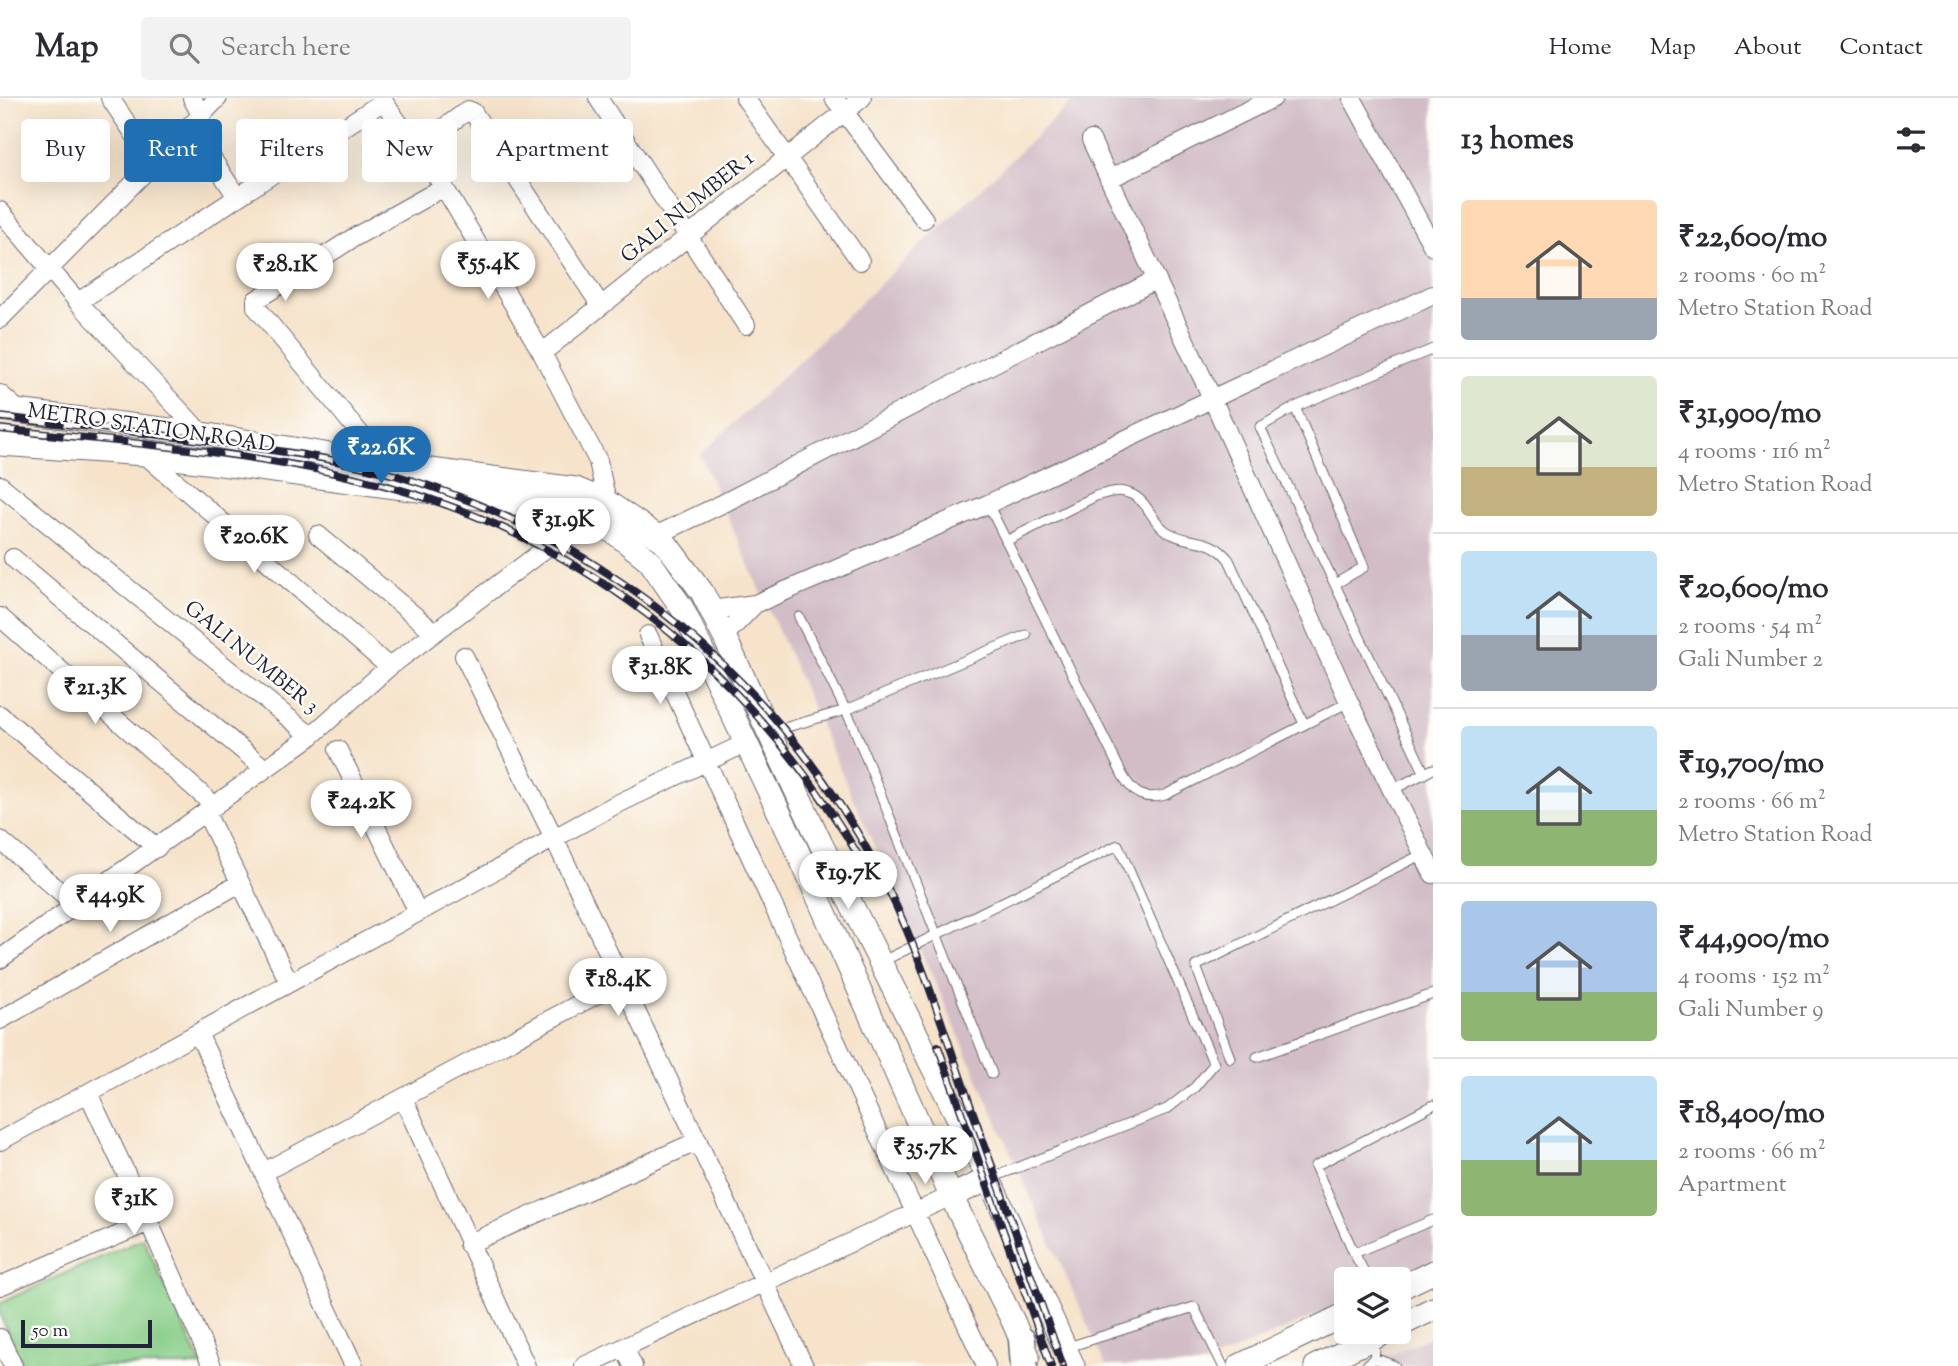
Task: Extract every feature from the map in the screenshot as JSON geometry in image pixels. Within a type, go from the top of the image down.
[{"type":"street","points":[[110,98],[124,119]]},
{"type":"street","points":[[192,98],[195,119]]},
{"type":"street","points":[[196,119],[218,98]]},
{"type":"street","points":[[598,98],[746,325]]},
{"type":"street","points":[[745,98],[860,261]]},
{"type":"street","name":"GALI NUMBER 1","points":[[542,353],[786,159],[839,105],[862,98]]},
{"type":"street","points":[[1109,179],[1272,98]]},
{"type":"street","points":[[1352,98],[1433,247]]},
{"type":"street","points":[[78,302],[383,100],[396,119]]},
{"type":"street","points":[[839,105],[924,219]]},
{"type":"street","points":[[456,119],[468,110],[473,111],[601,306]]},
{"type":"street","points":[[1091,140],[1212,398],[1349,702],[1433,874]]},
{"type":"street","points":[[222,170],[237,197]]},
{"type":"street","points":[[0,318],[134,182]]},
{"type":"street","points":[[0,960],[311,736],[389,667],[607,502],[598,461],[542,353],[440,182]]},
{"type":"street","points":[[385,464],[255,303],[258,297],[317,260],[443,187]]},
{"type":"street","points":[[0,211],[78,302],[202,434]]},
{"type":"street","points":[[657,535],[1155,280]]},
{"type":"street","points":[[710,610],[755,604],[988,504],[1433,295]]},
{"type":"street","points":[[0,394],[9,410]]},
{"type":"street","name":"METRO STATION ROAD","points":[[9,410],[202,434],[385,464],[576,489],[607,502],[664,541],[702,592],[724,636],[989,1179],[1071,1360]]},
{"type":"street","name":"METRO STATION ROAD","points":[[0,444],[144,454],[571,510],[615,533],[649,560],[682,608],[802,863],[1023,1353],[1032,1366]]},
{"type":"street","points":[[144,454],[389,667]]},
{"type":"street","name":"GALI NUMBER 3","points":[[0,485],[311,736]]},
{"type":"street","points":[[318,534],[434,632]]},
{"type":"street","points":[[13,558],[265,769]]},
{"type":"street","points":[[724,636],[755,604]]},
{"type":"street","points":[[0,617],[210,809],[240,883],[289,982]]},
{"type":"street","points":[[648,635],[986,1366]]},
{"type":"street","points":[[464,656],[554,838],[804,1366]]},
{"type":"street","points":[[0,715],[157,848]]},
{"type":"street","points":[[0,1141],[613,806],[746,743]]},
{"type":"street","points":[[338,750],[418,912]]},
{"type":"street","points":[[0,840],[77,906]]},
{"type":"street","points":[[0,1020],[240,883]]},
{"type":"street","points":[[264,1172],[622,981]]},
{"type":"street","points":[[198,1032],[354,1366]]},
{"type":"street","points":[[88,1093],[149,1222],[212,1366]]},
{"type":"street","points":[[403,1098],[526,1366]]},
{"type":"street","points":[[468,1244],[698,1141]]},
{"type":"street","points":[[584,1366],[989,1179]]},
{"type":"street","points":[[0,1286],[149,1222]]},
{"type":"street","points":[[1411,1283],[1433,1272]]},
{"type":"street","points":[[1411,1320],[1433,1309]]},
{"type":"street","points":[[1238,1366],[1334,1320]]},
{"type":"street","points":[[0,1338],[13,1366]]},
{"type":"street","points":[[1316,1366],[1374,1344]]},
{"type":"street","points":[[624,1347],[633,1366]]},
{"type":"lane","points":[[1392,790],[1429,771],[1260,427],[1295,407],[1433,349]]},
{"type":"lane","points":[[1295,407],[1364,567],[1335,584]]},
{"type":"lane","points":[[1006,541],[1096,496],[1126,492],[1140,498],[1165,530],[1179,537],[1210,543],[1221,550],[1304,724]]},
{"type":"lane","points":[[988,504],[1123,776],[1130,789],[1138,796],[1151,798],[1166,795],[1349,702]]},
{"type":"lane","points":[[799,617],[846,710],[992,1074]]},
{"type":"lane","points":[[769,732],[846,710],[1026,635]]},
{"type":"lane","points":[[881,962],[1118,845],[1214,1063],[1195,1087],[1167,1109],[989,1179]]},
{"type":"lane","points":[[1230,1058],[1196,966],[1423,854]]},
{"type":"lane","points":[[1257,1057],[1433,994]]},
{"type":"lane","points":[[1362,1267],[1315,1166],[1433,1105]]},
{"type":"lane","points":[[1354,1253],[1433,1220]]},
{"type":"lane","points":[[1071,1360],[1194,1307],[1223,1366]]},
{"type":"lane","points":[[1366,1366],[1377,1344]]},
{"type":"lane","points":[[1378,1344],[1395,1366]]},
{"type":"shaded area","points":[[1076,98],[1433,98],[1433,1261],[1411,1272],[1411,1267],[1334,1267],[1334,1308],[1199,1366],[1106,1366],[700,455]]},
{"type":"shaded area","points":[[1433,1335],[1433,1366],[1368,1366]]},
{"type":"green space","points":[[143,1238],[202,1366],[23,1366],[0,1315],[0,1303]]},
{"type":"railway","points":[[0,417],[282,452],[398,476],[473,502],[544,536],[612,576],[675,622],[734,675],[787,733],[834,796],[875,864],[912,942],[932,995],[1063,1366]]},
{"type":"railway","points":[[0,429],[177,448],[309,468],[434,500],[511,532],[583,570],[649,616],[711,668],[767,728],[818,793],[864,865]]},
{"type":"railway","points":[[938,1046],[1051,1366]]}]
